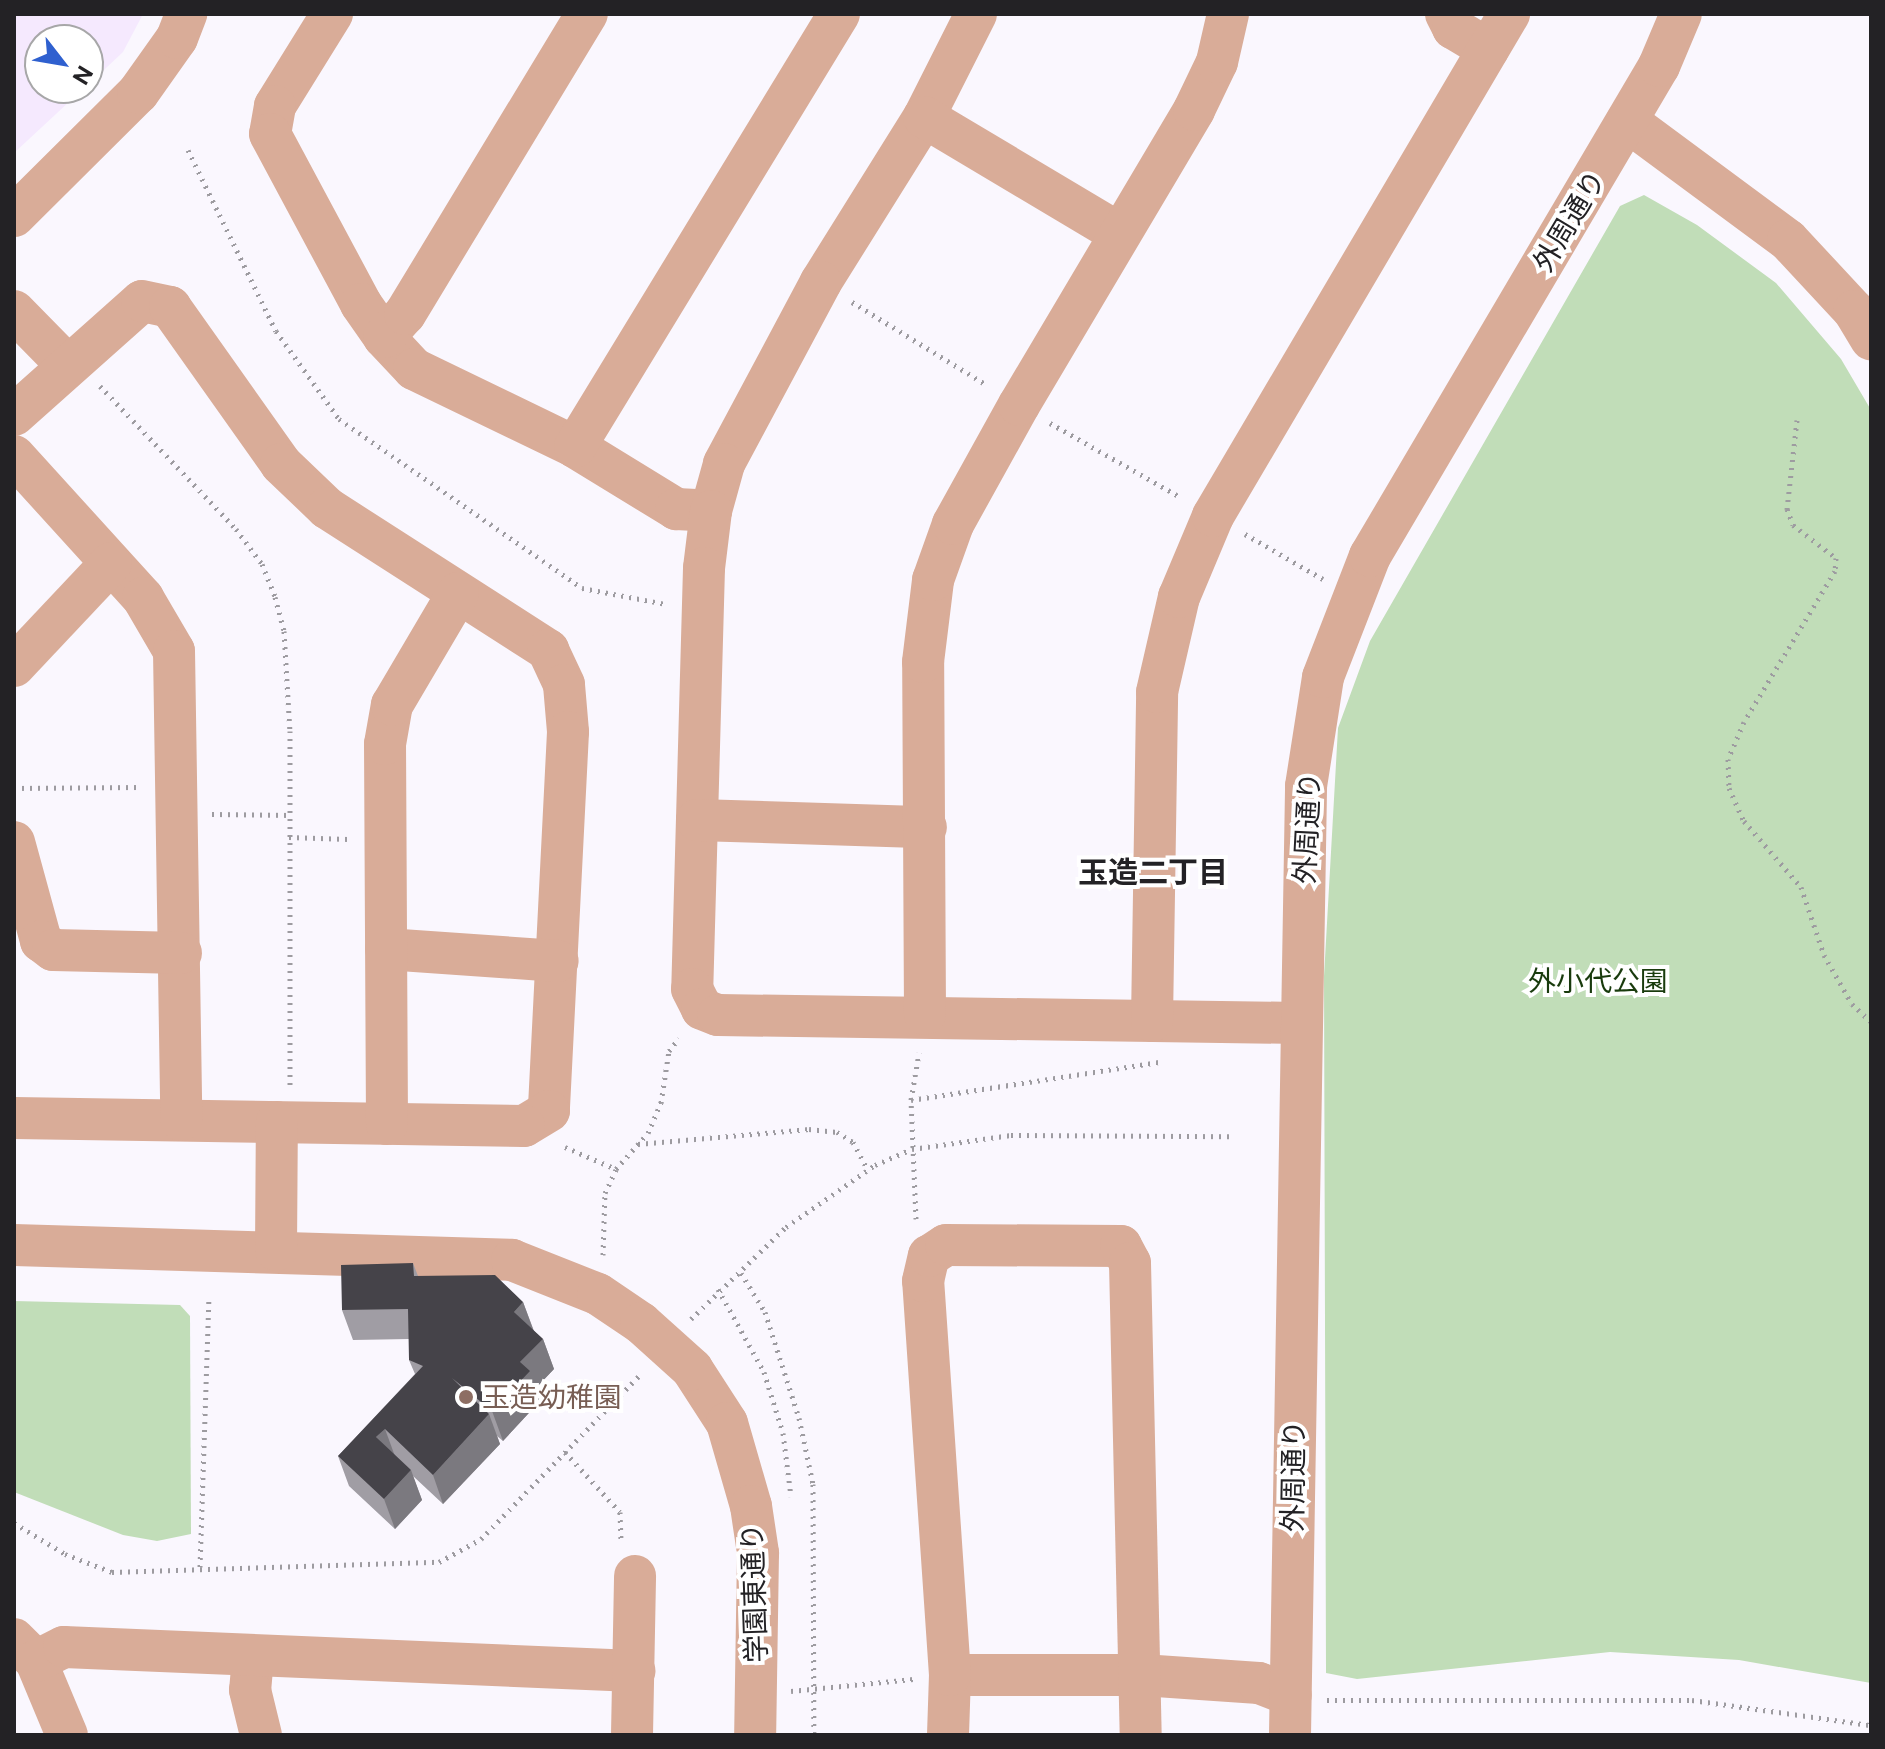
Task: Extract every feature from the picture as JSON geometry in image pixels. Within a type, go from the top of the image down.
[{"type":"street","points":[[14,216],[138,93],[177,38],[186,14]]},
{"type":"street","points":[[332,14],[275,106],[270,134],[361,304],[384,337],[414,369],[575,447],[676,509],[711,511]]},
{"type":"street","points":[[384,337],[405,314],[587,14]]},
{"type":"street","points":[[575,447],[839,14]]},
{"type":"street","points":[[976,14],[924,117],[821,282],[724,464],[711,511],[703,608],[692,989],[702,1009],[718,1015],[925,1014],[1299,1023]]},
{"type":"street","points":[[925,1014],[923,662],[933,580],[953,524],[1019,405],[1194,110],[1217,62],[1228,14]]},
{"type":"street","points":[[1446,14],[1453,28],[1488,49]]},
{"type":"street","points":[[1152,1021],[1157,692],[1179,597],[1213,516],[1509,14]]},
{"type":"street","name":"外周通り","points":[[1290,1715],[1299,1023],[1306,786],[1323,677],[1370,556],[1659,66],[1681,14]]},
{"type":"street","points":[[924,117],[1120,234]]},
{"type":"street","points":[[1627,121],[1788,240],[1854,311],[1871,339]]},
{"type":"street","points":[[14,415],[142,301],[170,307],[281,464],[327,508],[548,650],[564,685],[567,813],[549,1111],[524,1126],[14,1118]]},
{"type":"street","points":[[14,311],[70,362]]},
{"type":"street","points":[[14,456],[143,598],[174,651],[181,953],[181,1120]]},
{"type":"street","points":[[14,666],[111,563]]},
{"type":"street","points":[[387,1124],[385,744],[392,705],[458,593]]},
{"type":"street","points":[[697,820],[926,827]]},
{"type":"street","points":[[14,842],[41,941],[53,950],[181,953]]},
{"type":"street","points":[[386,949],[558,961]]},
{"type":"street","points":[[276,1250],[284,1122]]},
{"type":"street","name":"学園東通り","points":[[14,1245],[276,1250],[512,1260],[600,1279],[641,1323],[692,1369],[727,1423],[751,1506],[758,1594],[755,1735]]},
{"type":"street","points":[[948,1735],[950,1675],[923,1281],[929,1256],[946,1245],[1121,1246],[1130,1263],[1141,1735]]},
{"type":"street","points":[[632,1735],[635,1576]]},
{"type":"street","points":[[67,1735],[25,1650],[64,1647],[634,1671]]},
{"type":"street","points":[[253,1657],[250,1690],[261,1735]]},
{"type":"street","points":[[950,1675],[1142,1675],[1259,1683],[1290,1715]]},
{"type":"path","points":[[188,150],[276,331],[339,419],[582,588],[703,608]]},
{"type":"path","points":[[821,282],[1019,405],[1331,583]]},
{"type":"path","points":[[70,362],[236,529],[262,564],[284,631],[291,815],[284,1122]]},
{"type":"path","points":[[1797,420],[1787,509],[1793,525],[1836,558],[1835,571],[1744,722],[1728,759],[1729,788],[1744,821],[1801,887],[1824,955],[1852,1004],[1871,1022]]},
{"type":"path","points":[[14,788],[178,801],[291,815]]},
{"type":"path","points":[[289,837],[385,840]]},
{"type":"path","points":[[600,1279],[605,1193],[616,1169],[637,1144],[661,1103],[669,1051],[702,1009]]},
{"type":"path","points":[[925,1014],[911,1100],[917,1236],[929,1256]]},
{"type":"path","points":[[911,1100],[1167,1061]]},
{"type":"path","points":[[549,1111],[552,1142],[616,1169]]},
{"type":"path","points":[[637,1144],[809,1129],[837,1132],[853,1142],[868,1170]]},
{"type":"path","points":[[687,1323],[786,1227],[868,1170],[912,1149],[1011,1135],[1229,1136]]},
{"type":"path","points":[[741,1273],[765,1312],[799,1418],[813,1484],[814,1735]]},
{"type":"path","points":[[200,1567],[209,1300]]},
{"type":"path","points":[[14,1523],[65,1554],[112,1572],[439,1562],[481,1539],[647,1367]]},
{"type":"path","points":[[565,1452],[620,1512]]},
{"type":"path","points":[[789,1691],[950,1675]]},
{"type":"path","points":[[1290,1715],[1317,1700],[1692,1700],[1871,1725]]},
{"type":"shaded area","points":[[14,14],[143,14],[123,52],[104,70],[104,24],[24,24],[24,104],[67,104],[14,153]]},
{"type":"green space","name":"外小代公園","points":[[1644,195],[1697,225],[1776,283],[1841,359],[1871,410],[1871,1683],[1739,1660],[1610,1652],[1357,1679],[1326,1673],[1324,976],[1338,728],[1370,641],[1620,206]]},
{"type":"green space","points":[[14,1301],[180,1305],[190,1316],[191,1534],[157,1541],[123,1535],[14,1492]]},
{"type":"building","points":[[413,1263],[414,1276],[495,1275],[523,1302],[514,1312],[543,1339],[520,1362],[530,1371],[492,1411],[452,1378],[489,1414],[433,1475],[385,1429],[376,1437],[411,1470],[384,1499],[338,1456],[423,1366],[409,1360],[408,1309],[342,1310],[341,1265]]},
{"type":"place","name":"玉造幼稚園","points":[[466,1397]]},
{"type":"district","name":"玉造二丁目","points":[[1153,872]]}]
